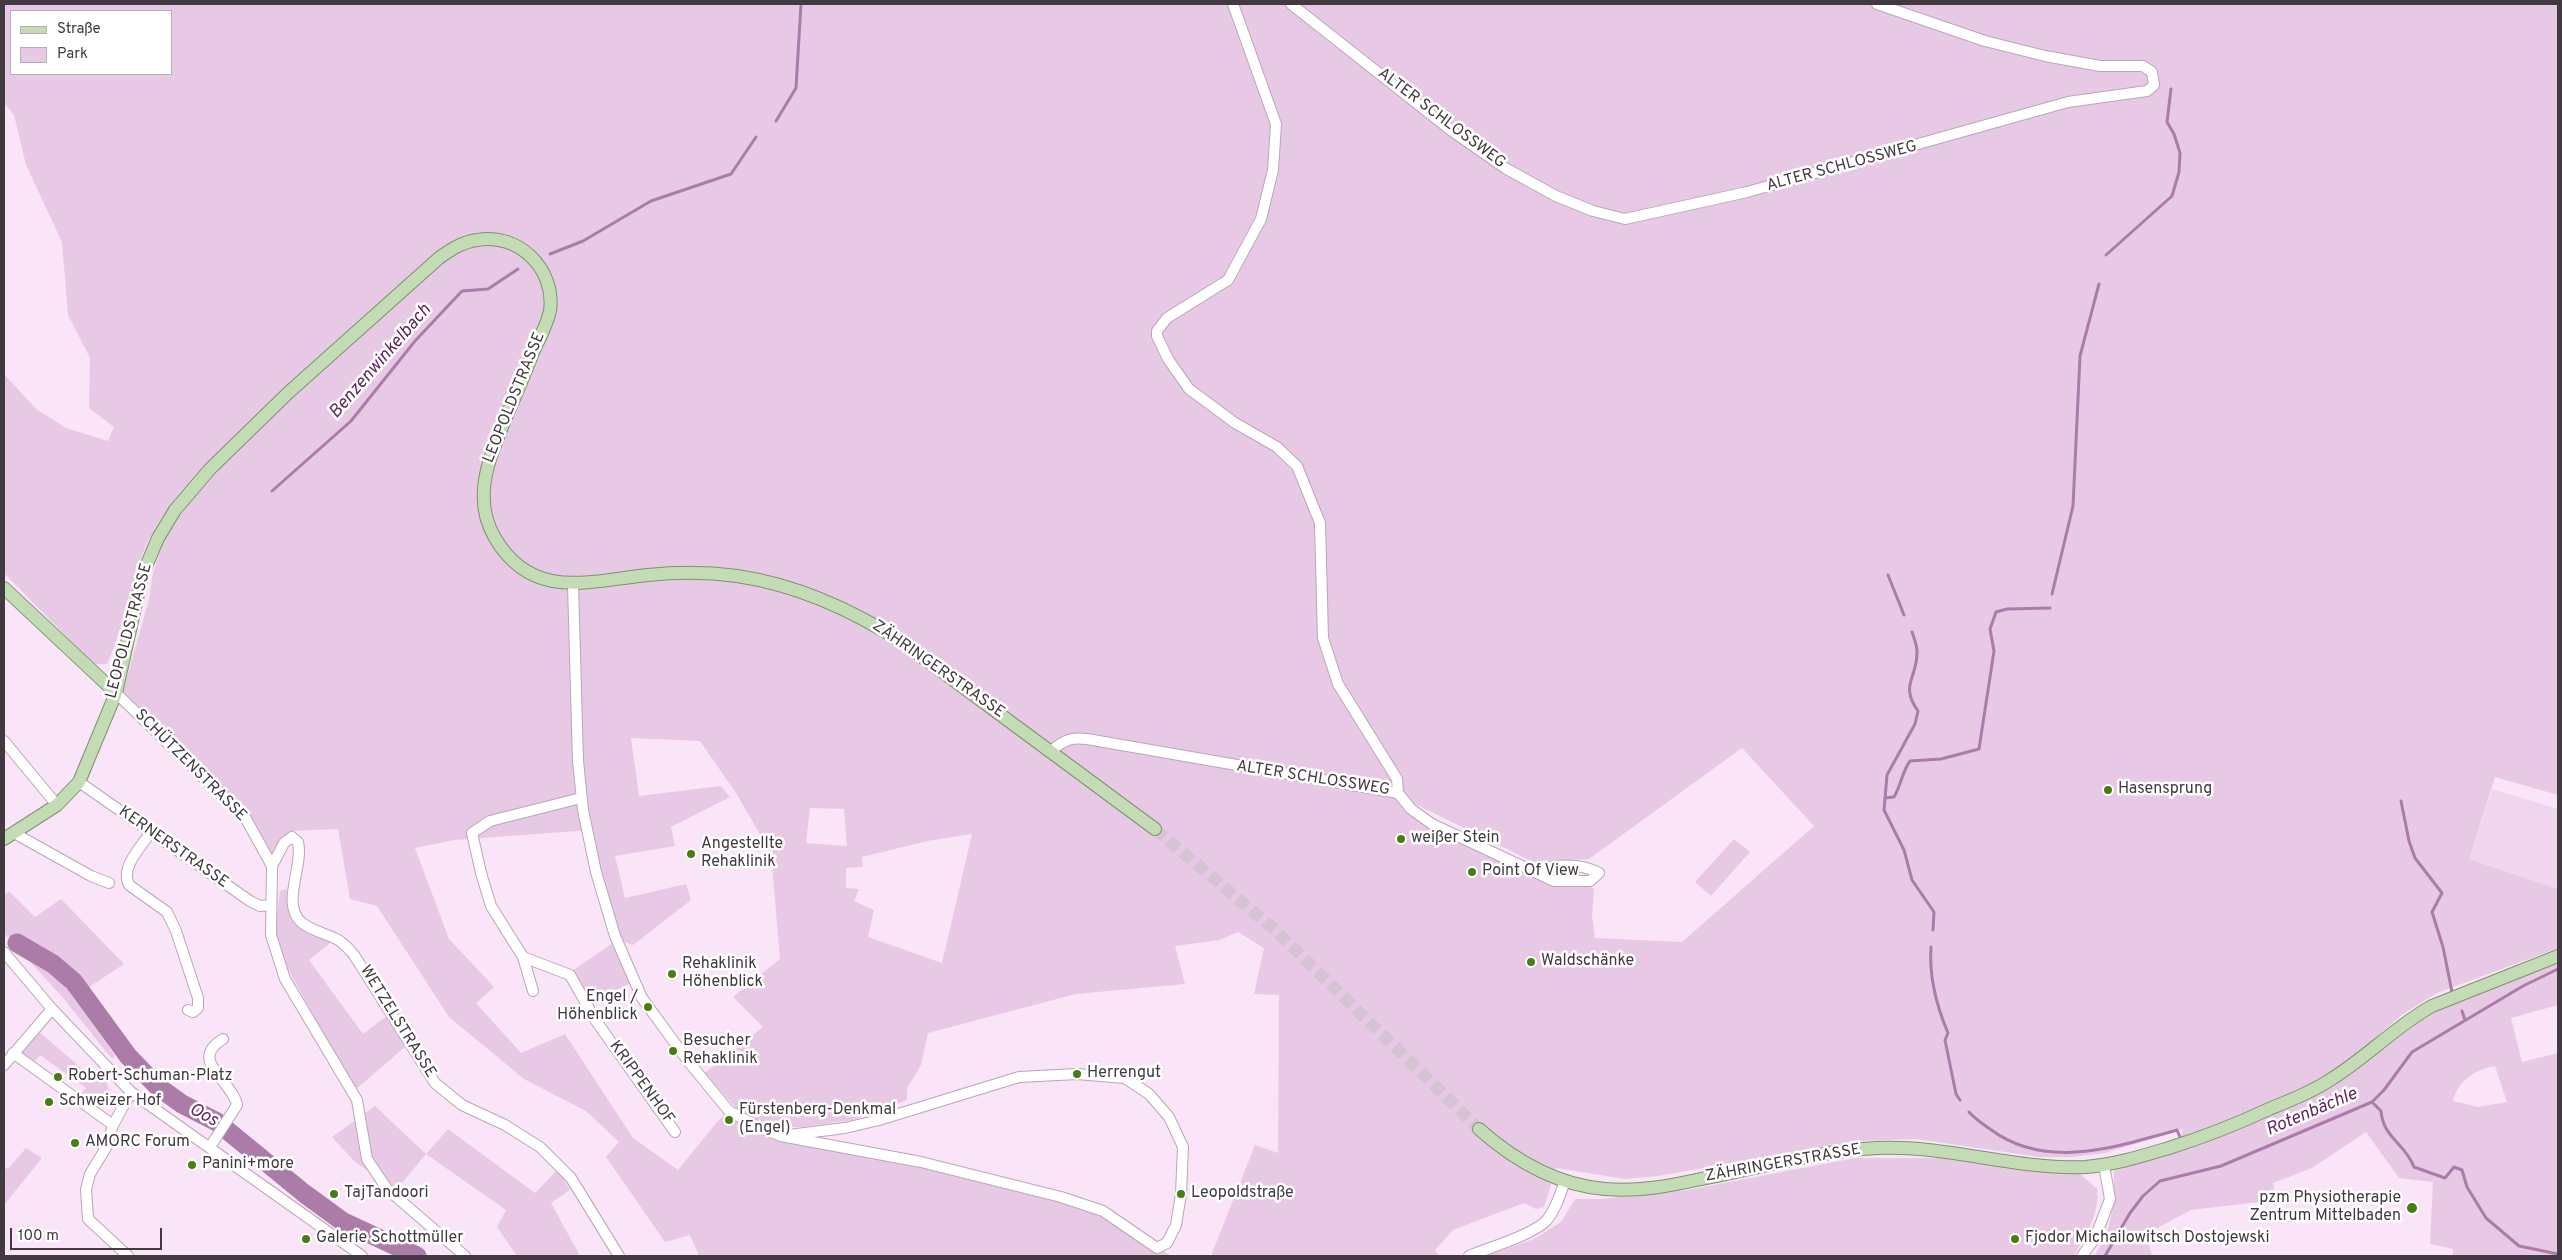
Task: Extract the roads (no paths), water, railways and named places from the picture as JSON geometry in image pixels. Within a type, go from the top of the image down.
[{"type":"main road","name":"LEOPOLDSTRASSE","points":[[9,836],[57,805],[79,782],[116,693],[142,576],[162,532],[187,495],[245,435],[347,339],[439,258],[458,246],[478,239],[489,238],[510,243],[529,254],[547,281],[550,302],[547,320],[487,466],[483,490],[485,514],[494,536],[517,564],[549,581],[573,585]]},
{"type":"main road","name":"ZÄHRINGERSTRASSE","points":[[573,585],[648,575],[693,573],[752,579],[804,592],[845,609],[885,631],[1155,829]]},
{"type":"main road","points":[[4,588],[116,693]]},
{"type":"main road","name":"ZÄHRINGERSTRASSE","points":[[1479,1129],[1515,1158],[1533,1168],[1565,1181],[1604,1189],[1643,1190],[1834,1153],[1876,1148],[1920,1148],[1950,1151],[2064,1167],[2104,1165],[2172,1147],[2213,1133],[2306,1094],[2353,1065],[2413,1016],[2432,1006],[2558,958]]},
{"type":"street","name":"ALTER SCHLOSSWEG","points":[[1051,751],[1063,741],[1073,738],[1087,739],[1398,793],[1397,779],[1338,684],[1323,638],[1320,523],[1297,466],[1277,447],[1235,423],[1189,389],[1168,360],[1157,336],[1157,331],[1167,318],[1228,280],[1261,219],[1273,170],[1276,124],[1233,4]]},
{"type":"street","name":"ALTER SCHLOSSWEG","points":[[1291,4],[1460,137],[1504,168],[1556,196],[1592,211],[1625,219],[1747,192],[2068,102],[2147,92],[2154,84],[2152,72],[2143,66],[2100,66],[2069,62],[1986,41],[1877,4]]},
{"type":"street","points":[[573,585],[578,761],[590,852],[598,881],[615,936],[642,998],[688,1061],[730,1111],[758,1128],[781,1136],[921,1162],[1061,1197],[1103,1211],[1157,1248],[1167,1243],[1176,1225],[1181,1194],[1183,1147],[1169,1117],[1149,1094],[1125,1078],[1077,1074],[1019,1077],[872,1122],[845,1128],[781,1136]]},
{"type":"street","name":"SCHÜTZENSTRASSE","points":[[116,693],[246,819],[272,866]]},
{"type":"street","points":[[4,741],[57,805]]},
{"type":"street","name":"KERNERSTRASSE","points":[[79,782],[250,901],[260,906],[271,905]]},
{"type":"street","points":[[1398,793],[1411,809],[1432,824],[1554,881],[1590,881],[1600,873],[1590,868],[1576,866],[1550,866],[1533,870]]},
{"type":"street","points":[[532,991],[523,957],[491,906],[481,874],[472,833],[490,821],[582,798]]},
{"type":"street","points":[[151,832],[127,867],[127,880],[129,885],[167,912],[176,931],[198,998],[198,1008],[193,1012],[188,1010]]},
{"type":"street","points":[[9,836],[109,883]]},
{"type":"street","name":"WETZELSTRASSE","points":[[272,866],[284,843],[292,837],[298,842],[299,859],[292,902],[298,919],[315,931],[340,941],[354,954],[435,1083],[462,1104],[505,1125],[540,1147],[558,1164],[571,1178],[619,1256]]},
{"type":"street","points":[[272,866],[271,935],[285,979],[357,1100],[367,1159],[387,1189],[464,1256]]},
{"type":"street","points":[[4,952],[52,1009],[131,1092],[362,1256]]},
{"type":"street","name":"KRIPPENHOF","points":[[523,957],[570,975],[596,1021],[675,1132]]},
{"type":"street","points":[[4,1065],[52,1009]]},
{"type":"street","points":[[210,1147],[236,1105],[236,1098],[212,1069],[209,1054],[213,1045],[223,1039]]},
{"type":"street","points":[[13,1053],[112,1125]]},
{"type":"street","points":[[128,1256],[88,1219],[86,1189],[90,1174],[107,1146],[112,1125],[131,1092]]},
{"type":"street","points":[[2082,1256],[2095,1238],[2110,1199],[2104,1165]]},
{"type":"street","points":[[1469,1256],[1512,1239],[1545,1222],[1556,1208],[1565,1181]]},
{"type":"waterway","name":"Benzenwinkelbach","points":[[776,121],[796,88],[801,4]]},
{"type":"waterway","points":[[2106,255],[2172,196],[2179,172],[2180,153],[2174,134],[2167,122],[2171,89]]},
{"type":"waterway","name":"Benzenwinkelbach","points":[[550,254],[583,241],[651,201],[731,174],[756,137]]},
{"type":"waterway","name":"Benzenwinkelbach","points":[[272,491],[351,421],[415,341],[462,291],[488,289],[518,269]]},
{"type":"waterway","points":[[2052,594],[2073,506],[2080,356],[2099,284]]},
{"type":"waterway","points":[[1888,575],[1904,615]]},
{"type":"waterway","points":[[1885,798],[1894,797],[1910,761],[1941,759],[1979,749],[1994,651],[1990,629],[1996,612],[2007,609],[2050,608]]},
{"type":"waterway","points":[[1912,632],[1916,644],[1917,660],[1911,681],[1910,694],[1918,711],[1915,724],[1887,775],[1884,810],[1904,850],[1912,880],[1934,912],[1933,930]]},
{"type":"waterway","points":[[2401,801],[2409,841],[2415,858],[2442,893],[2432,912],[2443,947],[2452,992]]},
{"type":"waterway","name":"Oos","points":[[17,943],[53,964],[74,982],[128,1056],[157,1086],[182,1104],[217,1122],[305,1194],[342,1221],[417,1256]]},
{"type":"waterway","points":[[1931,947],[1931,969],[1935,991],[1940,1013],[1948,1033],[1945,1040],[1956,1094],[1960,1100]]},
{"type":"waterway","name":"Rotenbächle","points":[[2105,1256],[2130,1213],[2143,1196],[2160,1181],[2221,1166],[2372,1102],[2384,1090],[2412,1052],[2523,986],[2558,969]]},
{"type":"waterway","points":[[2462,1011],[2465,1020]]},
{"type":"waterway","points":[[2372,1102],[2381,1111],[2386,1128],[2414,1167],[2445,1178],[2454,1167],[2462,1170],[2467,1187],[2486,1218],[2519,1246],[2558,1254]]},
{"type":"waterway","points":[[1969,1112],[1990,1129],[2012,1142],[2034,1149],[2058,1152],[2082,1152],[2106,1148],[2177,1130],[2180,1137]]},
{"type":"tunnel","points":[[1155,829],[1275,930],[1479,1129]]},
{"type":"place","name":"Hasensprung","points":[[2108,790]]},
{"type":"place","name":"weißer Stein","points":[[1401,839]]},
{"type":"place","name":"Angestellte Rehaklinik","points":[[691,854]]},
{"type":"place","name":"Point Of View","points":[[1472,872]]},
{"type":"place","name":"Waldschänke","points":[[1531,962]]},
{"type":"place","name":"Rehaklinik Höhenblick","points":[[672,974]]},
{"type":"place","name":"Engel / Höhenblick","points":[[648,1007]]},
{"type":"place","name":"Besucher Rehaklinik","points":[[673,1051]]},
{"type":"place","name":"Herrengut","points":[[1077,1074]]},
{"type":"place","name":"Robert-Schuman-Platz","points":[[58,1077]]},
{"type":"place","name":"Schweizer Hof","points":[[49,1102]]},
{"type":"place","name":"Fürstenberg-Denkmal (Engel)","points":[[729,1120]]},
{"type":"place","name":"AMORC Forum","points":[[75,1143]]},
{"type":"place","name":"Panini+more","points":[[192,1165]]},
{"type":"place","name":"TajTandoori","points":[[334,1194]]},
{"type":"place","name":"Leopoldstraße","points":[[1181,1194]]},
{"type":"place","name":"pzm Physiotherapie Zentrum Mittelbaden","points":[[2412,1208]]},
{"type":"place","name":"Galerie Schottmüller","points":[[306,1239]]},
{"type":"place","name":"Fjodor Michailowitsch Dostojewski","points":[[2015,1239]]}]
